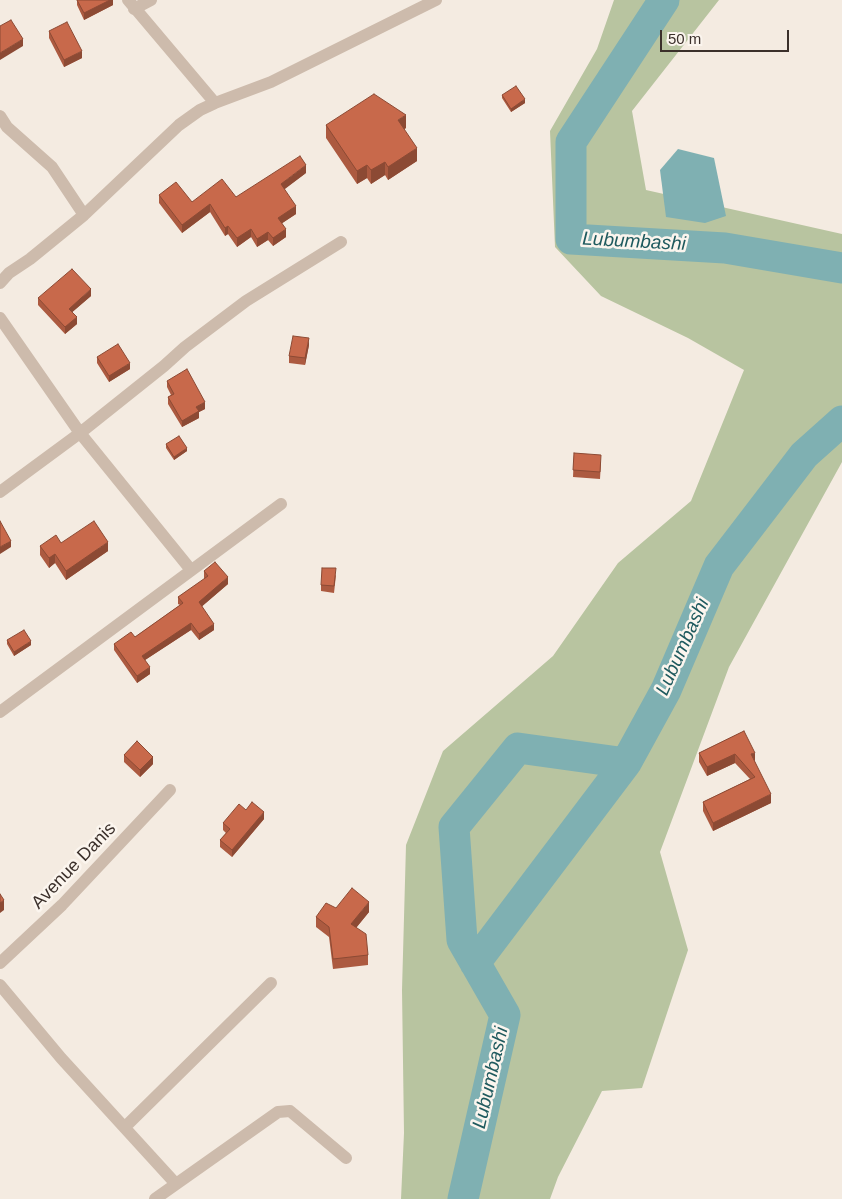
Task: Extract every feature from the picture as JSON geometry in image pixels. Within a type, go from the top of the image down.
[{"type":"street","points":[[151,0],[131,5],[214,103]]},
{"type":"street","points":[[0,283],[84,215],[179,125],[200,110],[271,82],[436,0]]},
{"type":"street","points":[[0,116],[7,127],[52,166],[84,215]]},
{"type":"street","points":[[0,492],[80,433],[185,347],[246,301],[341,242]]},
{"type":"street","points":[[0,318],[80,433],[191,570]]},
{"type":"street","points":[[0,712],[280,504]]},
{"type":"street","name":"Avenue Danis","points":[[0,963],[62,905],[170,790]]},
{"type":"street","points":[[125,1128],[271,983]]},
{"type":"street","points":[[0,985],[61,1058],[176,1184]]},
{"type":"street","points":[[156,1199],[278,1112],[290,1111],[346,1158]]},
{"type":"green space","points":[[614,0],[719,0],[632,111],[646,190],[842,234],[842,462],[729,667],[660,852],[688,950],[642,1088],[602,1091],[558,1177],[550,1199],[401,1199],[404,1133],[402,990],[406,845],[443,751],[553,656],[618,563],[691,501],[744,370],[688,338],[601,296],[555,247],[550,131],[597,49]]},
{"type":"water","points":[[678,149],[714,158],[726,216],[705,223],[666,217],[660,170]]},
{"type":"building","points":[[77,0],[110,0],[84,13]]},
{"type":"building","points":[[11,20],[23,39],[0,53],[0,26]]},
{"type":"building","points":[[67,22],[82,51],[64,60],[49,31]]},
{"type":"building","points":[[516,86],[525,99],[511,109],[502,95]]},
{"type":"building","points":[[374,94],[406,115],[398,120],[417,148],[388,167],[385,162],[371,170],[367,165],[357,171],[326,125]]},
{"type":"building","points":[[300,156],[306,165],[281,184],[296,206],[278,218],[286,229],[273,238],[268,232],[257,239],[251,229],[237,238],[228,226],[225,228],[210,204],[182,225],[159,195],[176,182],[192,202],[222,179],[236,197]]},
{"type":"building","points":[[72,269],[91,289],[69,309],[77,317],[65,327],[38,298]]},
{"type":"building","points":[[293,336],[309,338],[305,358],[289,356]]},
{"type":"building","points":[[118,344],[130,363],[109,376],[97,357]]},
{"type":"building","points":[[187,369],[205,402],[196,407],[199,411],[182,421],[168,397],[174,394],[167,381]]},
{"type":"building","points":[[179,436],[187,448],[174,457],[166,444]]},
{"type":"building","points":[[574,453],[601,455],[600,472],[573,470]]},
{"type":"building","points":[[0,521],[11,541],[0,547]]},
{"type":"building","points":[[94,521],[108,542],[66,571],[55,554],[49,558],[40,546],[56,535],[61,543]]},
{"type":"building","points":[[215,562],[228,577],[199,602],[214,624],[199,634],[191,623],[142,656],[150,667],[137,676],[114,644],[131,632],[135,637],[183,603],[178,597],[208,576],[204,571]]},
{"type":"building","points":[[322,568],[336,568],[334,586],[321,585]]},
{"type":"building","points":[[24,630],[31,641],[14,652],[7,640]]},
{"type":"building","points":[[744,731],[755,753],[751,754],[771,794],[713,823],[703,802],[755,777],[735,754],[707,767],[699,753]]},
{"type":"building","points":[[137,741],[153,757],[140,770],[124,755]]},
{"type":"building","points":[[252,802],[264,812],[232,850],[220,840],[230,829],[223,823],[239,804],[246,810]]},
{"type":"building","points":[[352,888],[369,902],[351,924],[366,934],[368,955],[333,959],[329,927],[316,917],[326,903],[336,908]]},
{"type":"building","points":[[0,894],[4,900],[0,903]]},
{"type":"waterway","name":"Lubumbashi","points":[[664,0],[571,142],[571,239],[725,248],[842,268]]},
{"type":"waterway","name":"Lubumbashi","points":[[463,1199],[505,1015],[462,940],[454,827],[518,748],[626,763],[666,690],[719,566],[804,455],[842,421]]},
{"type":"waterway","name":"Lubumbashi","points":[[475,963],[626,763]]}]
